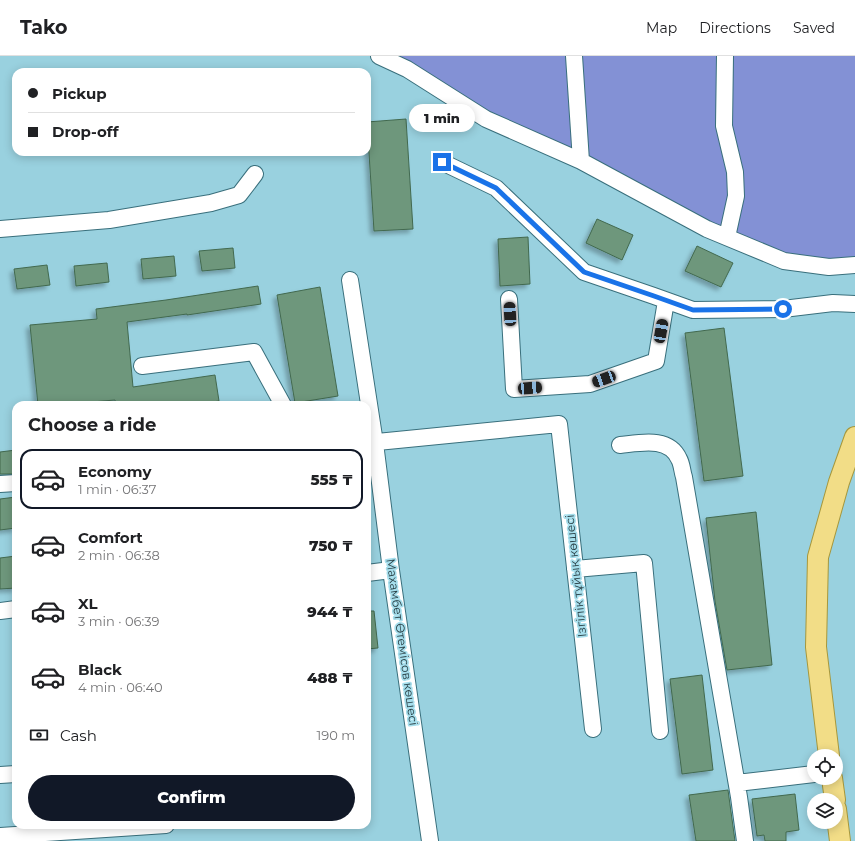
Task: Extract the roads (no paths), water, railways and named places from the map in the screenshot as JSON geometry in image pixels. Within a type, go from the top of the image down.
[{"type":"main road","points":[[829,749],[816,647],[818,557],[839,482],[855,437]]},
{"type":"main road","points":[[838,829],[840,841]]},
{"type":"street","points":[[379,56],[407,69],[486,119],[581,161],[707,229],[784,261],[829,267],[855,265]]},
{"type":"street","points":[[574,56],[581,161]]},
{"type":"street","points":[[725,56],[724,126],[735,172],[736,196],[727,237]]},
{"type":"street","points":[[442,162],[496,188],[584,272],[666,301],[693,310],[783,309],[833,303],[855,304]]},
{"type":"street","points":[[0,229],[109,220],[211,203],[239,195],[255,174]]},
{"type":"street","name":"Махамбет Өтемісов көшесі","points":[[350,280],[368,401]]},
{"type":"street","points":[[509,299],[514,389],[590,384],[656,361],[666,301]]},
{"type":"street","points":[[142,366],[254,352],[281,401]]},
{"type":"street","name":"Ізгілік тұйық көшесі","points":[[371,443],[559,424],[593,729]]},
{"type":"street","points":[[620,445],[651,442],[671,447],[680,459],[737,783],[745,841]]},
{"type":"street","name":"Махамбет Өтемісов көшесі","points":[[371,443],[430,841]]},
{"type":"street","points":[[0,484],[12,483]]},
{"type":"street","points":[[576,570],[644,563],[660,732]]},
{"type":"street","points":[[371,572],[391,570]]},
{"type":"street","points":[[0,611],[12,610]]},
{"type":"street","points":[[0,775],[12,774]]},
{"type":"street","points":[[737,783],[807,775]]},
{"type":"street","points":[[0,836],[106,829]]}]
